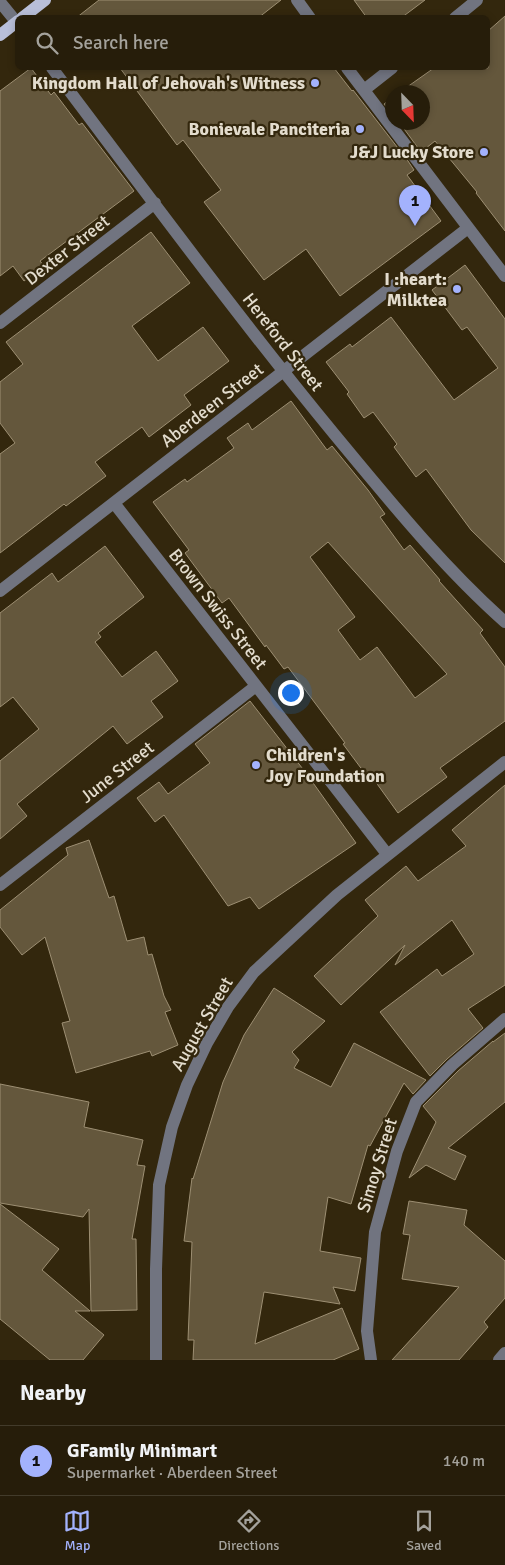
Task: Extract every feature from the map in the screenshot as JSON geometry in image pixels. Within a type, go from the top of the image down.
[{"type":"main road","points":[[26,15],[45,0]]},
{"type":"main road","points":[[0,35],[15,23]]},
{"type":"street","points":[[298,0],[308,15]]},
{"type":"street","points":[[459,15],[477,0]]},
{"type":"street","points":[[0,2],[15,18]]},
{"type":"street","name":"Hereford Street","points":[[54,70],[283,372],[407,522],[480,600],[505,622]]},
{"type":"street","points":[[349,70],[505,276]]},
{"type":"street","points":[[364,90],[389,70]]},
{"type":"street","name":"Dexter Street","points":[[0,323],[155,204]]},
{"type":"street","name":"Aberdeen Street","points":[[0,591],[468,228]]},
{"type":"street","name":"Brown Swiss Street","points":[[114,503],[387,854]]},
{"type":"street","name":"June Street","points":[[0,885],[256,686]]},
{"type":"street","name":"August Street","points":[[156,1360],[156,1269],[160,1185],[172,1127],[187,1085],[207,1043],[228,1006],[254,972],[337,895],[505,762]]},
{"type":"street","name":"Simoy Street","points":[[372,1360],[367,1331],[375,1232],[403,1134],[416,1102],[452,1065],[505,1019]]},
{"type":"street","points":[[499,1360],[505,1353]]},
{"type":"building","points":[[99,0],[281,0],[262,15],[80,15]]},
{"type":"building","points":[[354,0],[425,0],[405,15],[365,15]]},
{"type":"building","points":[[505,16],[505,231],[477,192],[435,141],[421,152],[405,130],[430,130],[430,85],[410,85],[431,70],[490,70],[490,29]]},
{"type":"building","points":[[28,70],[32,70],[51,95],[54,92],[79,125],[82,123],[134,191],[40,261],[44,266],[24,281],[13,266],[0,276],[0,91]]},
{"type":"building","points":[[121,70],[336,70],[408,161],[414,170],[407,175],[441,221],[340,296],[306,249],[264,280],[204,202],[221,190],[183,140],[177,145]]},
{"type":"building","points":[[151,232],[190,283],[132,326],[158,361],[203,327],[229,361],[184,395],[191,405],[149,437],[142,427],[95,462],[106,476],[66,506],[64,504],[0,553],[0,454],[15,443],[0,423],[0,382],[23,364],[6,342]]},
{"type":"building","points":[[465,265],[505,319],[505,563],[471,530],[426,469],[416,477],[394,447],[397,444],[373,412],[364,418],[347,394],[349,392],[326,362],[350,344],[352,347],[391,317],[454,400],[498,368],[467,327],[462,330],[432,290]]},
{"type":"building","points":[[291,401],[327,450],[332,446],[368,490],[385,514],[380,517],[404,550],[410,545],[483,630],[480,633],[505,667],[505,721],[440,768],[447,777],[398,813],[375,781],[372,783],[343,744],[345,743],[288,667],[284,669],[266,645],[265,647],[229,598],[222,603],[185,553],[189,550],[153,502],[185,479],[187,482],[234,448],[227,438],[248,423],[252,430]],"holes":[[[328,542],[447,674],[415,698],[377,647],[360,660],[338,630],[355,617],[310,557]]]},
{"type":"building","points":[[105,546],[144,597],[98,633],[101,637],[95,642],[122,677],[156,651],[178,681],[151,701],[163,717],[127,744],[113,726],[17,804],[27,816],[0,839],[0,761],[39,729],[13,697],[0,707],[0,613],[52,573],[58,582]]},
{"type":"building","points":[[250,701],[306,773],[356,843],[259,909],[250,897],[228,906],[164,815],[155,822],[137,798],[159,782],[168,794],[210,763],[195,744]]},
{"type":"building","points":[[505,785],[505,985],[468,1009],[483,1028],[430,1076],[380,1012],[437,969],[442,976],[474,954],[452,920],[395,965],[405,945],[341,1005],[314,976],[378,916],[365,900],[406,866],[418,881],[466,846],[452,830]]},
{"type":"building","points":[[89,840],[109,898],[114,896],[127,941],[144,937],[148,955],[152,954],[164,996],[171,1010],[165,1012],[178,1045],[152,1056],[150,1051],[76,1073],[62,1023],[70,1021],[45,937],[22,955],[0,927],[0,910],[68,855],[66,848]]},
{"type":"building","points":[[274,988],[325,1021],[292,1052],[299,1060],[294,1068],[331,1087],[354,1043],[426,1080],[413,1094],[404,1083],[370,1146],[368,1145],[351,1204],[328,1197],[320,1251],[361,1258],[355,1291],[333,1287],[340,1304],[264,1292],[255,1344],[342,1308],[359,1349],[333,1360],[193,1360],[194,1340],[188,1340],[192,1242],[184,1241],[192,1178],[223,1082],[244,1035]]},
{"type":"building","points":[[505,1033],[505,1102],[448,1148],[466,1156],[455,1180],[426,1165],[409,1178],[436,1122],[423,1106],[458,1071]]},
{"type":"building","points":[[0,1084],[89,1102],[84,1127],[143,1140],[137,1165],[145,1166],[132,1239],[136,1239],[137,1310],[91,1311],[89,1209],[83,1217],[0,1203]]},
{"type":"building","points":[[409,1201],[467,1210],[464,1225],[505,1261],[505,1298],[484,1322],[488,1327],[459,1360],[392,1360],[459,1287],[402,1279],[410,1235],[403,1234]]},
{"type":"building","points":[[0,1204],[59,1249],[42,1270],[90,1311],[75,1311],[104,1335],[83,1360],[50,1360],[0,1319]]},
{"type":"place","name":"Kingdom Hall of Jehovah's Witness","points":[[315,83]]},
{"type":"place","name":"Bonievale Panciteria","points":[[360,129]]},
{"type":"place","name":"J&J Lucky Store","points":[[484,152]]},
{"type":"place","name":"GFamily Minimart","points":[[415,226]]},
{"type":"place","name":"I :heart: Milktea","points":[[457,289]]},
{"type":"place","name":"Children's Joy Foundation","points":[[256,765]]}]
